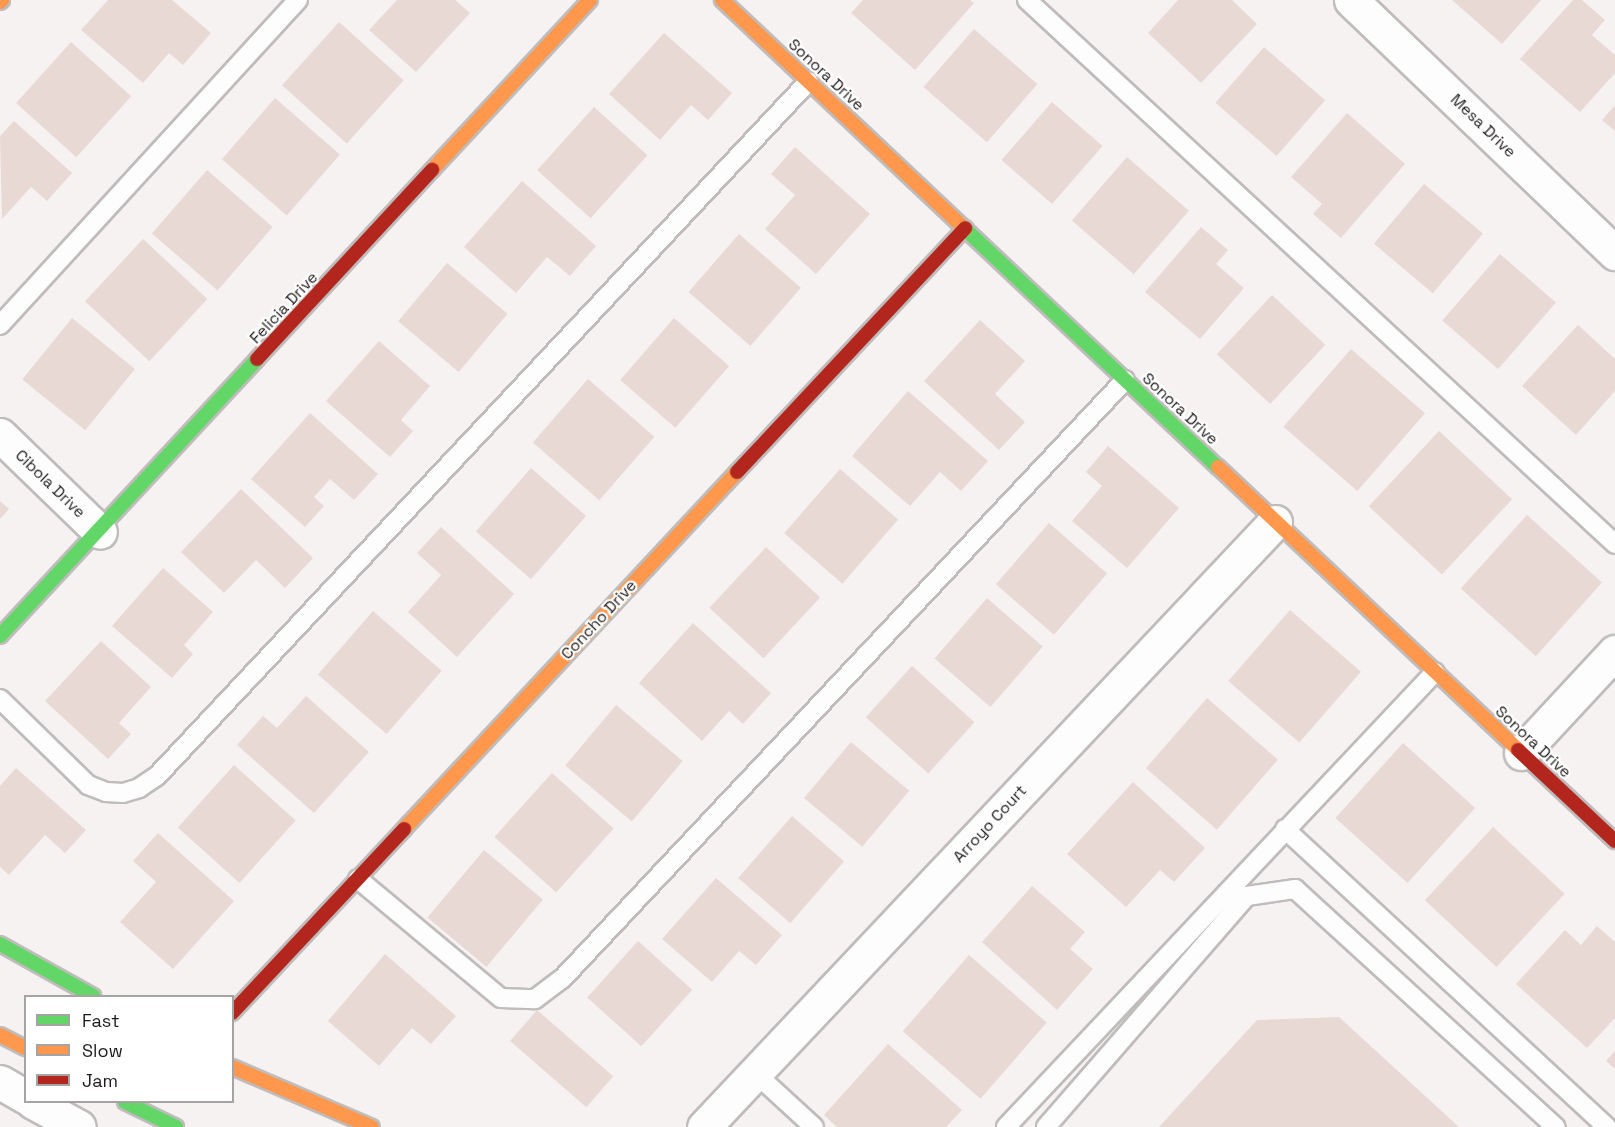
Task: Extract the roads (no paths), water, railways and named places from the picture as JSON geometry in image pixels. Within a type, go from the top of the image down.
[{"type":"street","name":"Felicia Drive","points":[[0,636],[100,532],[590,0]]},
{"type":"street","name":"Sonora Drive","points":[[722,0],[1615,842]]},
{"type":"street","name":"Mesa Drive","points":[[1351,0],[1615,253]]},
{"type":"street","name":"Concho Drive","points":[[234,1011],[965,228]]},
{"type":"street","name":"Cibola Drive","points":[[0,435],[100,532]]},
{"type":"street","name":"Arroyo Court","points":[[704,1127],[1275,522]]},
{"type":"street","points":[[1521,753],[1615,652]]},
{"type":"street","points":[[0,944],[91,995]]},
{"type":"street","points":[[0,1035],[24,1047]]},
{"type":"street","points":[[234,1067],[372,1127]]},
{"type":"street","points":[[0,1082],[24,1096]]},
{"type":"street","points":[[37,1103],[79,1127]]},
{"type":"street","points":[[131,1103],[167,1116]]},
{"type":"lane","points":[[0,325],[298,0]]},
{"type":"lane","points":[[1027,0],[1615,544]]},
{"type":"lane","points":[[0,699],[88,785],[106,792],[123,793],[139,788],[157,776],[808,82]]},
{"type":"lane","points":[[358,879],[501,998],[535,999],[562,979],[1125,380]]},
{"type":"lane","points":[[1006,1127],[1285,828],[1435,672]]},
{"type":"lane","points":[[1285,828],[1606,1127]]},
{"type":"lane","points":[[1046,1127],[1247,896],[1294,889],[1556,1127]]},
{"type":"lane","points":[[755,1073],[814,1127]]}]
